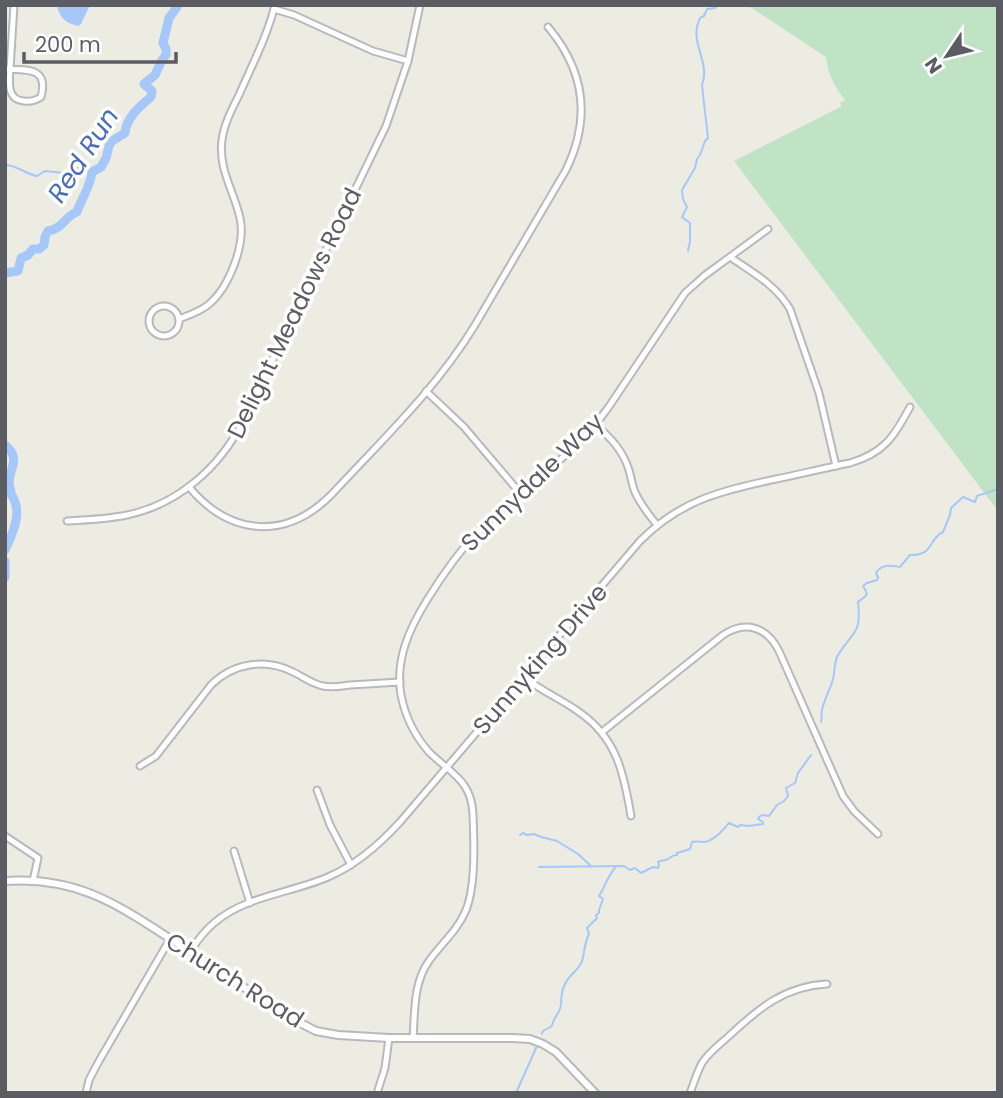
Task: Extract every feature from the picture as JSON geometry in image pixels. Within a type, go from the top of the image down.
[{"type":"street","points":[[8,69],[33,71],[40,75],[43,83],[41,97],[32,102],[19,101],[13,97],[10,88],[8,69],[14,5]]},
{"type":"street","name":"Delight Meadows Road","points":[[67,521],[141,512],[174,497],[218,460],[239,429],[382,135],[408,61],[420,5]]},
{"type":"street","points":[[179,319],[213,300],[224,286],[241,242],[237,206],[223,169],[222,140],[228,119],[263,42],[274,7],[373,51],[408,61]]},
{"type":"street","points":[[188,487],[219,515],[236,522],[266,527],[295,521],[327,499],[426,391],[464,342],[540,216],[574,153],[582,116],[580,89],[569,58],[548,27]]},
{"type":"street","name":"Sunnydale Way","points":[[413,1038],[416,994],[421,976],[428,961],[466,911],[471,891],[472,804],[463,782],[425,746],[412,727],[404,706],[400,682],[401,662],[415,620],[466,544],[595,425],[685,293],[768,229]]},
{"type":"street","points":[[730,257],[773,287],[790,309],[818,393],[836,466]]},
{"type":"street","points":[[163,305],[173,309],[179,319],[174,332],[166,336],[154,333],[148,324],[153,310],[163,305]]},
{"type":"street","points":[[426,391],[464,427],[520,493]]},
{"type":"street","name":"Sunnyking Drive","points":[[190,952],[216,920],[232,910],[320,880],[351,865],[386,838],[640,541],[657,525],[684,507],[715,493],[859,461],[892,438],[910,407]]},
{"type":"street","points":[[595,425],[619,449],[636,493],[657,525]]},
{"type":"street","points":[[602,732],[723,635],[741,627],[759,630],[769,636],[777,647],[843,796],[878,834]]},
{"type":"street","points":[[140,766],[156,756],[211,685],[237,668],[252,664],[272,664],[330,687],[400,682]]},
{"type":"street","points":[[524,677],[579,711],[602,732],[623,772],[631,816]]},
{"type":"street","points":[[317,790],[330,825],[351,865]]},
{"type":"street","points":[[5,836],[38,858],[33,881]]},
{"type":"street","points":[[234,851],[250,903]]},
{"type":"street","name":"Church Road","points":[[5,881],[63,885],[100,896],[309,1028],[329,1034],[389,1038],[513,1038],[535,1041],[561,1056],[596,1093]]},
{"type":"street","points":[[86,1093],[99,1060],[170,939]]},
{"type":"street","points":[[690,1093],[705,1059],[759,1009],[772,1000],[810,985],[827,984]]},
{"type":"street","points":[[378,1090],[386,1068],[389,1038]]},
{"type":"green space","points":[[747,5],[998,5],[998,511],[734,161],[842,106],[839,103],[845,100],[832,80],[826,57]]},
{"type":"water","points":[[57,5],[90,5],[78,26],[64,19]]},
{"type":"waterway","name":"Red Run","points":[[5,273],[18,271],[21,258],[44,245],[48,231],[57,228],[77,212],[92,172],[101,167],[112,141],[125,133],[131,117],[151,97],[152,91],[144,84],[155,75],[166,55],[163,43],[169,18],[176,5]]},
{"type":"waterway","points":[[688,251],[690,223],[682,217],[687,207],[682,190],[708,138],[702,85],[704,68],[697,27],[707,9],[718,5]]},
{"type":"waterway","points":[[5,165],[37,176],[45,171],[65,173],[81,167],[92,172]]},
{"type":"waterway","name":"Red Run","points":[[5,445],[13,456],[9,484],[17,514],[5,550]]},
{"type":"waterway","points":[[997,487],[998,481]]},
{"type":"waterway","points":[[821,722],[835,662],[857,628],[858,602],[867,594],[863,586],[877,580],[876,573],[881,568],[900,567],[910,555],[927,550],[943,532],[951,508],[963,497],[975,502],[977,496],[998,489]]},
{"type":"waterway","name":"Red Run","points":[[5,561],[5,577]]},
{"type":"waterway","points":[[539,867],[624,866],[630,870],[635,868],[641,873],[653,867],[658,868],[658,862],[690,849],[692,842],[711,840],[729,823],[738,827],[763,824],[759,817],[769,816],[777,805],[784,801],[788,796],[786,788],[795,783],[798,773],[811,755]]},
{"type":"waterway","points":[[520,835],[534,834],[557,841],[591,866]]},
{"type":"waterway","points":[[542,1034],[552,1026],[560,1008],[565,984],[582,961],[589,934],[587,928],[597,918],[603,899],[599,896],[615,868]]},
{"type":"waterway","points":[[516,1093],[537,1046]]}]
